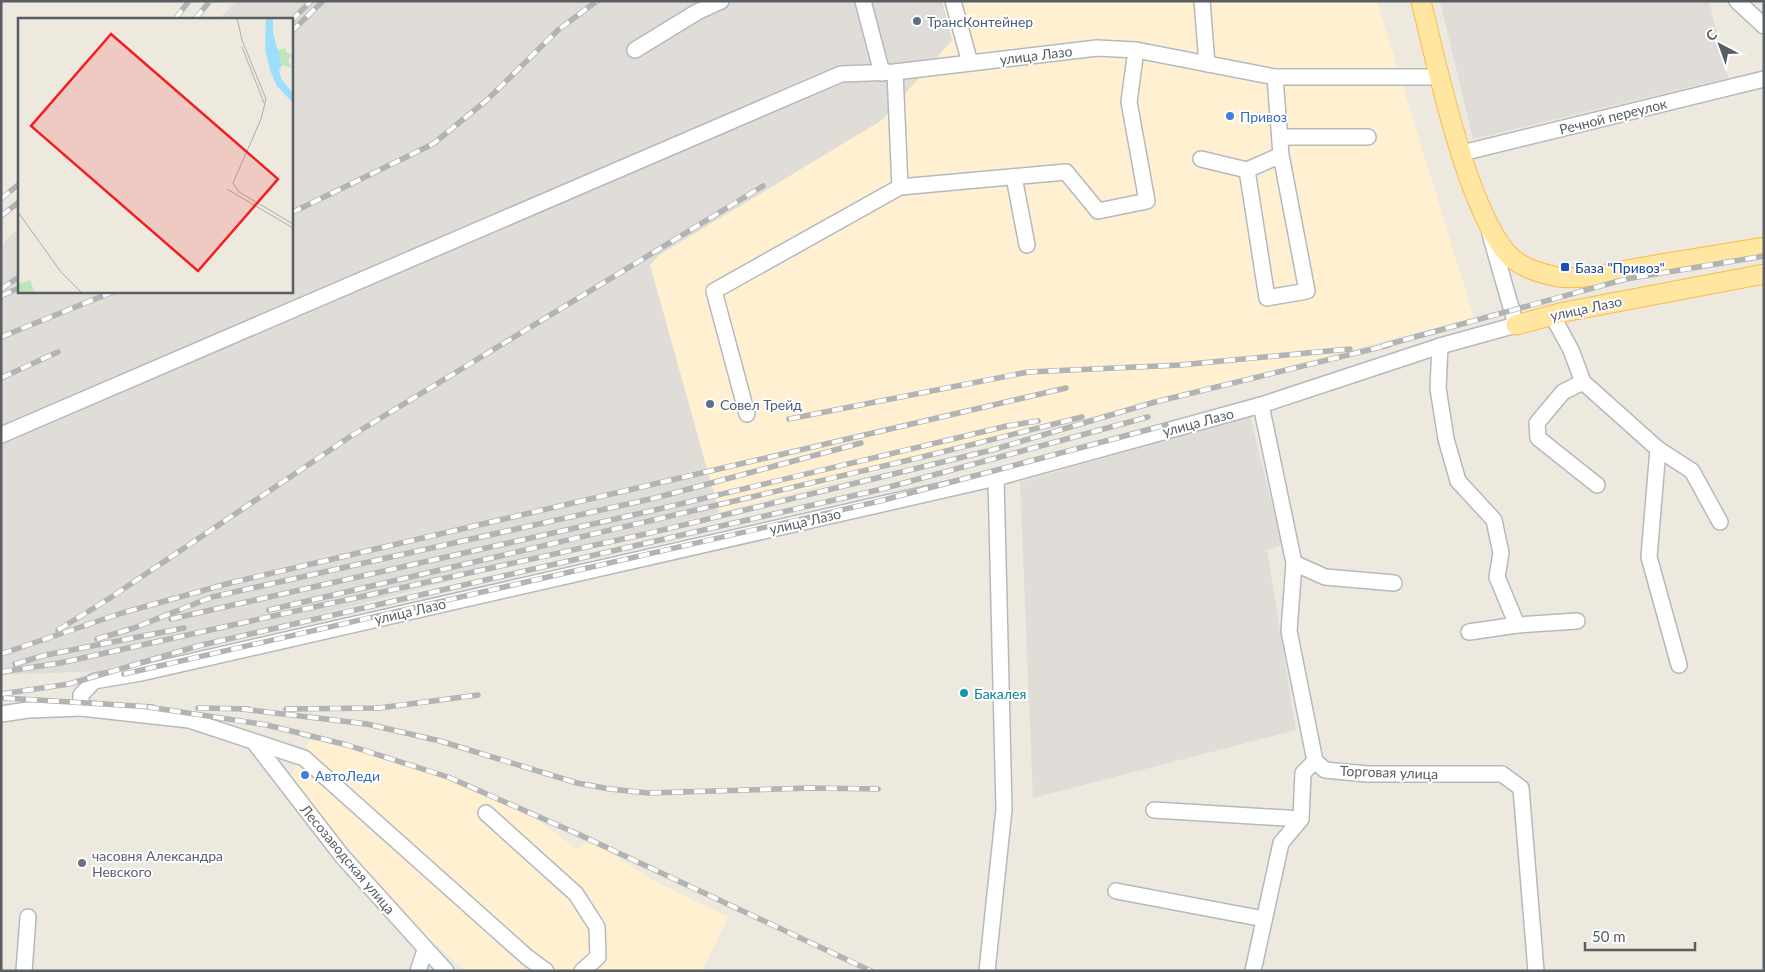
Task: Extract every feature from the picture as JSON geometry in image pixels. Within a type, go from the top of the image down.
[{"type":"main road","name":"улица Лазо","points":[[1421,1],[1440,78],[1462,153],[1486,223],[1513,260],[1534,271],[1560,277],[1599,275],[1764,247]]},
{"type":"main road","name":"улица Лазо","points":[[1516,325],[1552,315],[1764,274]]},
{"type":"street","points":[[635,50],[697,12],[721,1]]},
{"type":"street","points":[[862,1],[888,73],[900,187]]},
{"type":"street","points":[[953,1],[970,63]]},
{"type":"street","points":[[1202,1],[1207,64]]},
{"type":"street","points":[[1737,1],[1764,26]]},
{"type":"street","name":"улица Лазо","points":[[1,435],[841,74],[888,73],[1097,48],[1136,50],[1275,77],[1440,78]]},
{"type":"street","points":[[747,414],[714,291],[900,187],[1066,172],[1098,211],[1146,201],[1129,102],[1136,50]]},
{"type":"street","points":[[1247,170],[1267,298],[1307,291],[1281,155],[1275,77]]},
{"type":"street","name":"Речной переулок","points":[[1462,153],[1764,79]]},
{"type":"street","points":[[1280,137],[1368,137]]},
{"type":"street","points":[[1201,159],[1247,170],[1281,155]]},
{"type":"street","points":[[1014,177],[1027,244]]},
{"type":"street","points":[[1486,223],[1516,325]]},
{"type":"street","points":[[1552,315],[1571,350],[1584,382],[1658,449],[1692,471],[1720,522]]},
{"type":"street","name":"улица Лазо","points":[[81,708],[81,695],[94,682],[141,673],[996,478],[1261,405],[1440,346],[1516,325]]},
{"type":"street","points":[[1440,346],[1438,388],[1446,439],[1458,482],[1494,520],[1501,553],[1497,577],[1517,625]]},
{"type":"street","points":[[1584,382],[1563,392],[1536,423],[1538,438],[1597,485]]},
{"type":"street","points":[[1253,971],[1281,843],[1301,819],[1302,773],[1314,761],[1289,631],[1294,563],[1261,405]]},
{"type":"street","points":[[1658,449],[1649,557],[1679,665]]},
{"type":"street","points":[[987,971],[1004,809],[996,478]]},
{"type":"street","points":[[1294,563],[1325,577],[1394,583]]},
{"type":"street","points":[[1469,632],[1517,625],[1577,621]]},
{"type":"street","points":[[1,714],[28,710],[81,708],[189,720],[304,758],[527,957],[546,971]]},
{"type":"street","name":"Лесозаводская улица","points":[[254,742],[342,856],[446,971]]},
{"type":"street","name":"Торговая улица","points":[[1314,761],[1325,770],[1368,774],[1502,774],[1521,788],[1536,971]]},
{"type":"street","points":[[1154,810],[1301,819]]},
{"type":"street","points":[[486,813],[576,894],[597,927],[598,957],[582,971]]},
{"type":"street","points":[[1116,891],[1264,919]]},
{"type":"street","points":[[24,971],[28,917]]},
{"type":"street","points":[[418,971],[425,950]]},
{"type":"shaded area","points":[[236,1],[942,1],[952,40],[882,120],[659,255],[650,265],[719,512],[99,671],[1,675],[1,246],[18,228],[18,292],[292,292],[292,18],[220,18]]},
{"type":"shaded area","points":[[942,1],[1377,1],[1474,318],[719,512],[650,265],[659,255],[952,40]]},
{"type":"shaded area","points":[[1440,1],[1709,1],[1728,78],[1473,139]]},
{"type":"shaded area","points":[[1250,416],[1282,545],[1267,550],[1296,730],[1033,798],[1020,482]]},
{"type":"shaded area","points":[[315,739],[373,754],[502,797],[520,807],[578,850],[589,838],[654,881],[729,917],[702,971],[467,971],[425,936],[327,825],[291,775],[309,741],[314,742]]},
{"type":"railway","points":[[176,18],[189,1]]},
{"type":"railway","points":[[196,18],[210,1]]},
{"type":"railway","points":[[292,20],[311,1]]},
{"type":"railway","points":[[292,31],[323,1]]},
{"type":"railway","points":[[292,213],[433,144],[487,100],[558,30],[597,1]]},
{"type":"railway","points":[[1,199],[18,185]]},
{"type":"railway","points":[[58,630],[107,600],[351,436],[763,186]]},
{"type":"railway","points":[[1,216],[18,203]]},
{"type":"railway","points":[[1382,346],[1626,279],[1764,256]]},
{"type":"railway","points":[[1,289],[18,278]]},
{"type":"railway","points":[[1,296],[18,288]]},
{"type":"railway","points":[[1,337],[113,292]]},
{"type":"railway","points":[[1,672],[60,663],[650,533],[992,450],[1155,402],[1389,345]]},
{"type":"railway","points":[[789,419],[1028,372],[1180,365],[1350,349]]},
{"type":"railway","points":[[1,378],[58,352]]},
{"type":"railway","points":[[1,654],[122,613],[230,583],[1066,388]]},
{"type":"railway","points":[[269,610],[918,458],[1082,417]]},
{"type":"railway","points":[[1,694],[69,684],[198,646],[878,490],[1148,417]]},
{"type":"railway","points":[[171,619],[655,510],[1007,426],[1038,421]]},
{"type":"railway","points":[[124,674],[880,501],[1166,425]]},
{"type":"railway","points":[[97,639],[134,628],[212,597],[655,498],[861,443]]},
{"type":"railway","points":[[15,664],[46,655],[184,628]]},
{"type":"railway","points":[[286,709],[379,708],[478,695]]},
{"type":"railway","points":[[4,698],[153,707]]},
{"type":"railway","points":[[148,707],[267,725],[347,745],[448,777],[580,835],[871,971]]},
{"type":"railway","points":[[198,708],[248,709]]},
{"type":"railway","points":[[242,709],[367,724],[440,741],[577,783],[610,789],[648,793],[811,788],[878,789]]},
{"type":"place","name":"ТрансКонтейнер","points":[[917,21]]},
{"type":"place","name":"Привоз","points":[[1230,116]]},
{"type":"place","name":"База \"Привоз\"","points":[[1565,267]]},
{"type":"place","name":"Совел Трейд","points":[[710,404]]},
{"type":"place","name":"Бакалея","points":[[964,693]]},
{"type":"place","name":"АвтоЛеди","points":[[305,775]]},
{"type":"place","name":"часовня Александра Невского","points":[[82,863]]}]
